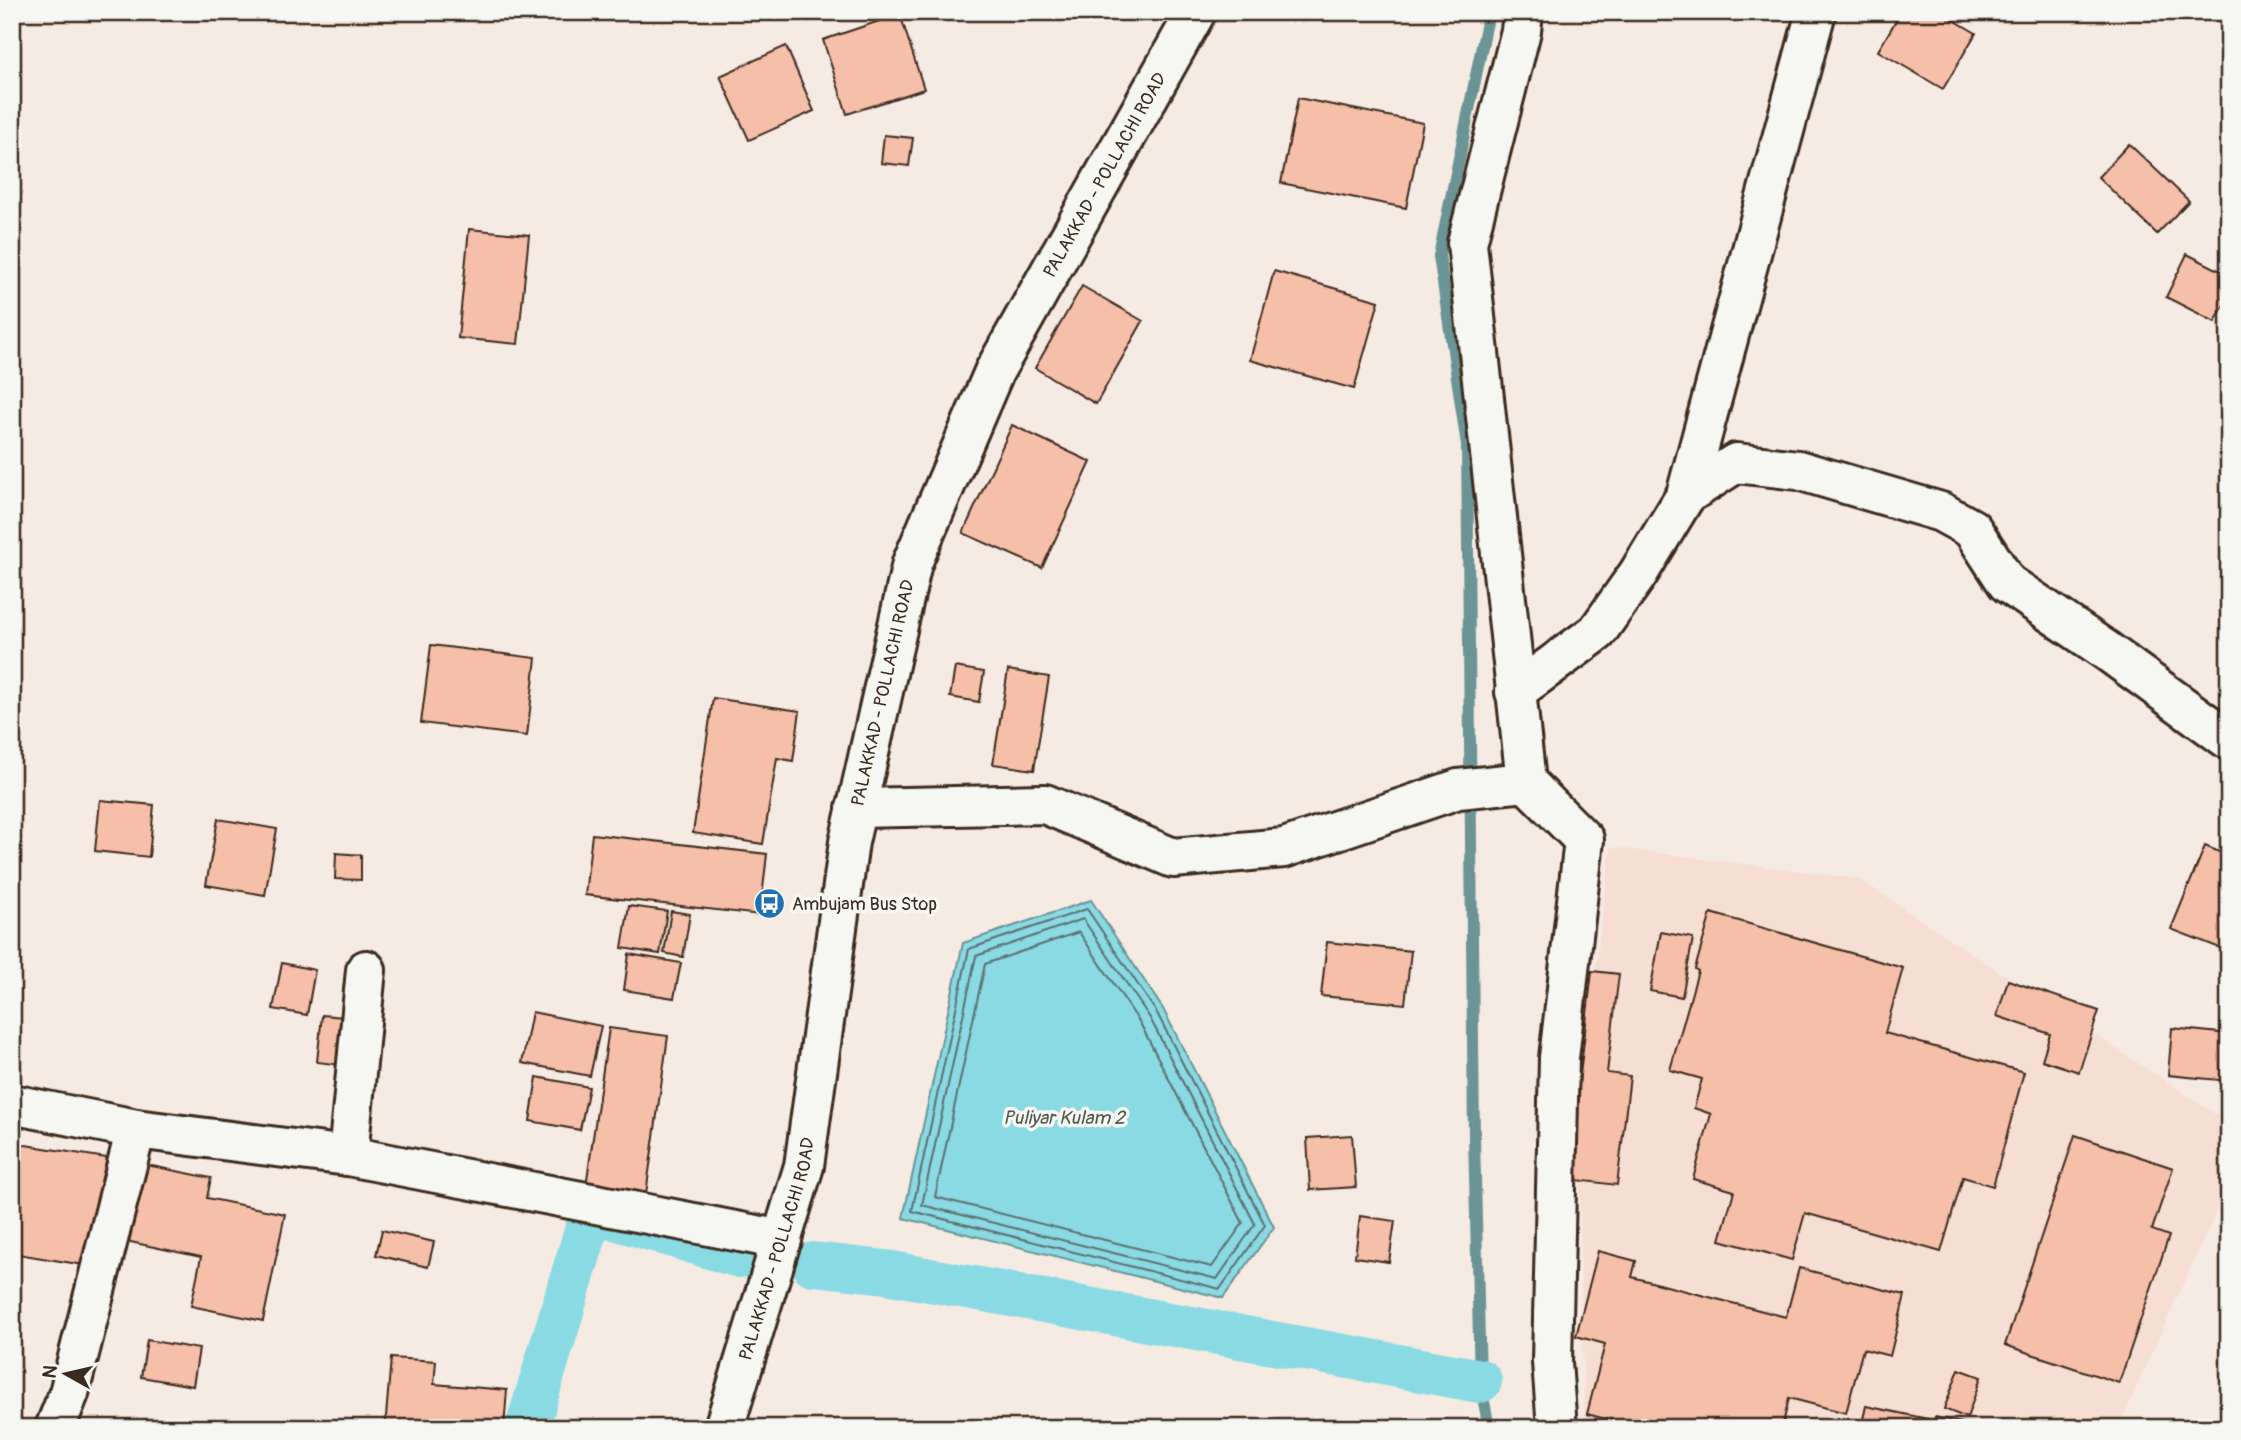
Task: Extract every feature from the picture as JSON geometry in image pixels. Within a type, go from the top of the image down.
[{"type":"street","name":"PALAKKAD - POLLACHI ROAD","points":[[724,1428],[804,1166],[849,842],[912,563],[994,372],[1196,12]]},
{"type":"street","points":[[1523,12],[1521,30],[1467,243],[1525,782],[1584,840],[1559,1058],[1552,1362],[1557,1428]]},
{"type":"street","points":[[1516,692],[1597,632],[1638,575],[1686,495],[1816,12]]},
{"type":"street","points":[[1686,495],[1736,463],[1798,470],[1941,512],[1972,529],[2007,583],[2107,651],[2229,740]]},
{"type":"street","points":[[856,808],[1045,804],[1173,858],[1284,848],[1458,789],[1525,782]]},
{"type":"street","points":[[348,1156],[366,970]]},
{"type":"street","points":[[12,1104],[136,1129],[348,1156],[782,1240]]},
{"type":"street","points":[[55,1428],[69,1393],[136,1129]]},
{"type":"shaded area","points":[[1611,847],[1859,879],[2229,1123],[2229,1183],[2118,1428],[1585,1428],[1579,1094]]},
{"type":"water","name":"Puliyar Kulam 2","points":[[1091,900],[1163,1009],[1274,1227],[1223,1298],[903,1218],[963,943]]},
{"type":"building","points":[[1901,12],[1940,12],[1976,33],[1943,89],[1878,51]]},
{"type":"building","points":[[900,14],[924,89],[847,114],[823,40]]},
{"type":"building","points":[[786,46],[814,111],[749,140],[720,76]]},
{"type":"building","points":[[1298,98],[1423,123],[1406,208],[1281,183]]},
{"type":"building","points":[[884,135],[913,138],[909,166],[881,163]]},
{"type":"building","points":[[2129,144],[2189,201],[2157,234],[2098,177]]},
{"type":"building","points":[[469,229],[529,235],[518,344],[458,338]]},
{"type":"building","points":[[2187,254],[2229,275],[2229,296],[2215,322],[2166,297]]},
{"type":"building","points":[[1274,271],[1379,301],[1354,389],[1250,360]]},
{"type":"building","points":[[1082,286],[1143,321],[1096,404],[1035,368]]},
{"type":"building","points":[[1012,425],[1091,462],[1042,568],[963,533]]},
{"type":"building","points":[[431,645],[536,658],[527,736],[421,723]]},
{"type":"building","points":[[955,667],[984,672],[979,702],[950,697]]},
{"type":"building","points":[[1008,670],[1049,677],[1034,770],[993,764]]},
{"type":"building","points":[[713,698],[800,711],[793,761],[777,758],[763,844],[693,833]]},
{"type":"building","points":[[100,800],[154,805],[149,857],[95,851]]},
{"type":"building","points":[[218,819],[277,829],[265,895],[206,885]]},
{"type":"building","points":[[592,834],[767,854],[760,915],[585,895]]},
{"type":"building","points":[[2205,846],[2229,856],[2229,939],[2225,950],[2171,929]]},
{"type":"building","points":[[336,853],[361,855],[361,880],[335,879]]},
{"type":"building","points":[[629,906],[667,911],[660,954],[622,948]]},
{"type":"building","points":[[671,911],[690,914],[683,957],[664,953]]},
{"type":"building","points":[[1711,913],[1903,968],[1885,1033],[2024,1072],[1993,1186],[1963,1177],[1941,1252],[1805,1213],[1792,1260],[1720,1240],[1734,1191],[1693,1179],[1711,1114],[1694,1108],[1702,1079],[1670,1070]]},
{"type":"building","points":[[1661,932],[1693,938],[1682,997],[1650,991]]},
{"type":"building","points":[[1327,942],[1411,951],[1405,1004],[1321,996]]},
{"type":"building","points":[[629,954],[681,963],[674,998],[624,990]]},
{"type":"building","points":[[282,963],[315,970],[307,1015],[273,1009]]},
{"type":"building","points":[[1592,971],[1619,974],[1607,1073],[1630,1076],[1617,1185],[1568,1179]]},
{"type":"building","points":[[2008,980],[2099,1011],[2079,1072],[2042,1060],[2050,1034],[1997,1016]]},
{"type":"building","points":[[532,1012],[601,1026],[590,1076],[522,1063]]},
{"type":"building","points":[[322,1015],[355,1018],[349,1066],[317,1062]]},
{"type":"building","points":[[609,1028],[668,1036],[646,1194],[586,1186]]},
{"type":"building","points":[[2172,1028],[2229,1034],[2229,1081],[2168,1075]]},
{"type":"building","points":[[537,1077],[589,1087],[580,1130],[530,1121]]},
{"type":"building","points":[[1352,1135],[1356,1187],[1310,1190],[1307,1138]]},
{"type":"building","points":[[2075,1135],[2173,1168],[2152,1230],[2169,1236],[2119,1383],[2005,1345]]},
{"type":"building","points":[[19,1144],[113,1159],[96,1267],[12,1253],[12,1185]]},
{"type":"building","points":[[137,1163],[211,1178],[207,1198],[285,1214],[263,1321],[191,1306],[201,1257],[121,1240]]},
{"type":"building","points":[[1360,1216],[1395,1221],[1389,1262],[1355,1257]]},
{"type":"building","points":[[382,1230],[434,1242],[428,1267],[376,1255]]},
{"type":"building","points":[[1598,1251],[1636,1261],[1632,1277],[1786,1317],[1799,1268],[1905,1295],[1890,1356],[1863,1349],[1846,1413],[1789,1398],[1782,1428],[1639,1428],[1587,1414],[1605,1344],[1576,1336]]},
{"type":"building","points":[[147,1340],[199,1349],[193,1386],[141,1377]]},
{"type":"building","points":[[391,1358],[436,1361],[434,1384],[507,1390],[504,1428],[385,1428]]},
{"type":"building","points":[[1959,1369],[1981,1377],[1967,1418],[1944,1409]]},
{"type":"building","points":[[1866,1406],[1928,1419],[1927,1428],[1861,1428]]},
{"type":"building","points":[[1935,1417],[1967,1424],[1966,1428],[1932,1428]]},
{"type":"waterway","points":[[1489,12],[1439,256],[1467,445],[1474,1137],[1480,1381],[1489,1428]]},
{"type":"waterway","points":[[527,1428],[592,1211],[739,1256]]},
{"type":"waterway","points":[[813,1264],[886,1272],[1480,1381]]},
{"type":"place","name":"Ambujam Bus Stop","points":[[769,904]]}]
